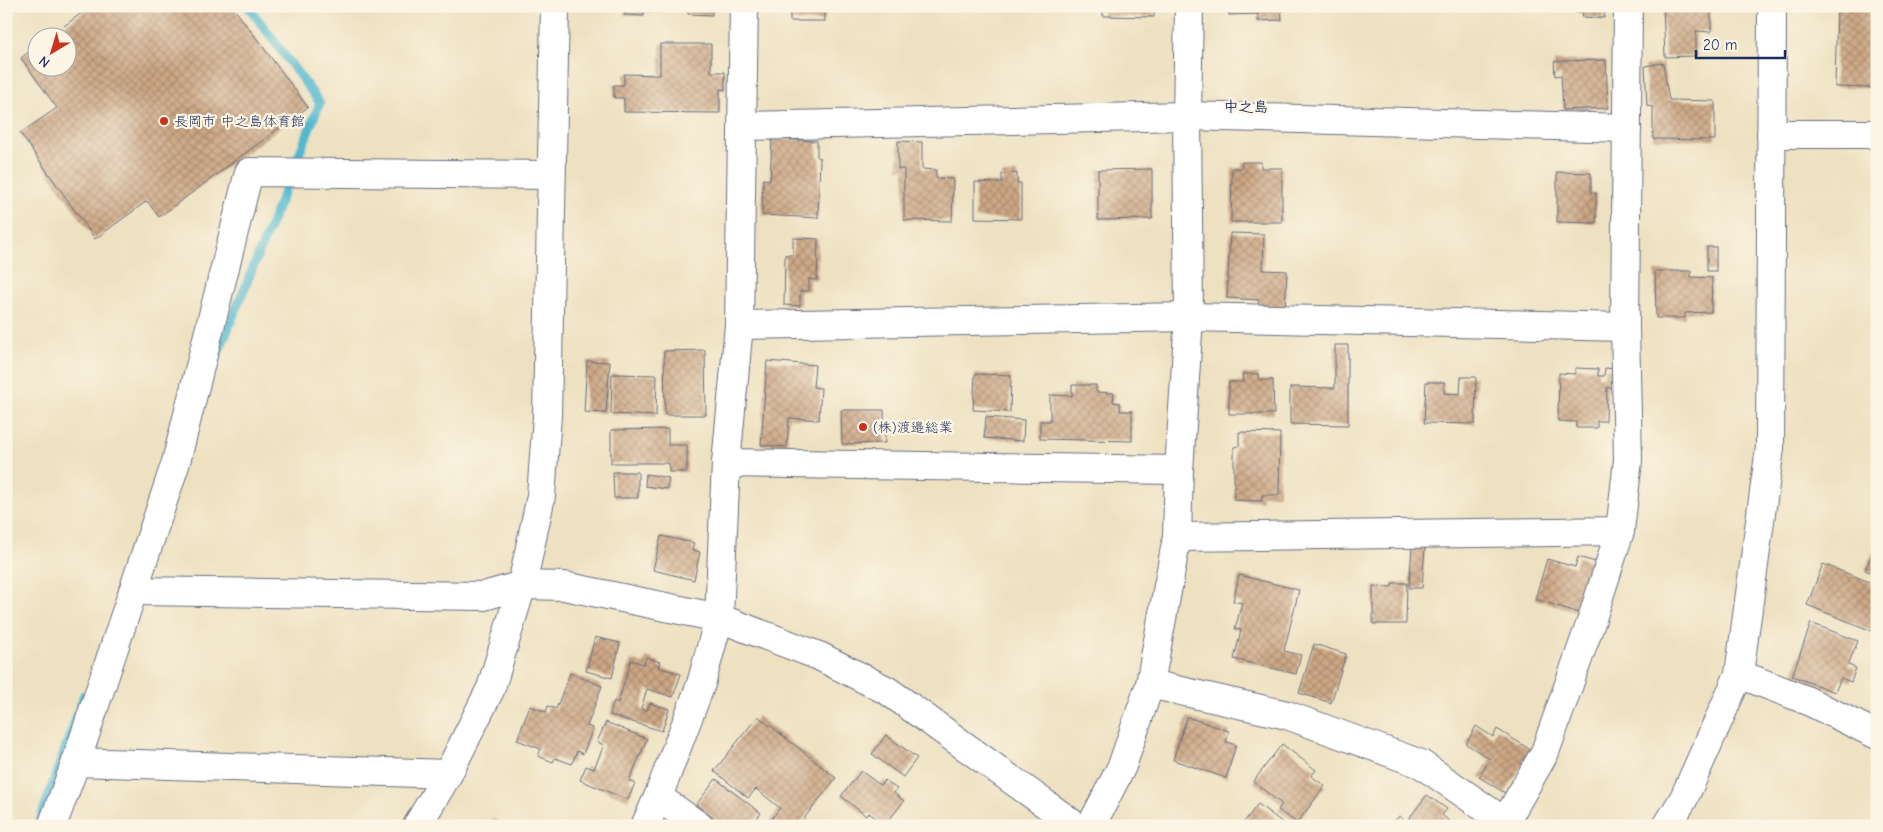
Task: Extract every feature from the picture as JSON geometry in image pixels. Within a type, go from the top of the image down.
[{"type":"street","points":[[416,826],[448,774],[491,688],[522,584],[541,496],[547,416],[555,6]]},
{"type":"street","points":[[644,826],[658,797],[701,684],[719,618],[726,463],[739,325],[744,6]]},
{"type":"street","points":[[1091,826],[1122,766],[1150,684],[1177,537],[1179,470],[1189,317],[1187,116],[1189,6]]},
{"type":"street","points":[[1150,684],[1287,714],[1421,764],[1504,824],[1544,752],[1591,622],[1620,531],[1628,460],[1625,327],[1628,6]]},
{"type":"street","points":[[1667,826],[1684,798],[1739,674],[1770,448],[1772,6]]},
{"type":"street","points":[[743,126],[1187,116],[1627,128]]},
{"type":"street","points":[[1772,134],[1877,134]]},
{"type":"street","points":[[52,826],[76,762],[176,462],[249,172],[552,174]]},
{"type":"street","points":[[739,325],[1189,317],[1625,327]]},
{"type":"street","points":[[726,463],[1179,470]]},
{"type":"street","points":[[1177,537],[1620,531]]},
{"type":"street","points":[[133,591],[484,596],[522,584],[564,586],[719,618],[819,656],[888,691],[1076,826]]},
{"type":"street","points":[[1739,674],[1806,700],[1877,735]]},
{"type":"street","points":[[76,762],[448,774]]},
{"type":"street","points":[[658,797],[699,826]]},
{"type":"building","name":"長岡市 中之島体育館","points":[[91,6],[232,6],[308,107],[159,217],[147,201],[95,239],[20,133],[57,108],[35,78],[78,78],[78,28],[61,28]]},
{"type":"building","points":[[615,6],[661,6],[660,12],[644,11],[644,16],[624,15],[625,9],[615,8]]},
{"type":"building","points":[[668,6],[712,6],[712,15],[688,14],[688,10],[668,9]]},
{"type":"building","points":[[790,6],[825,6],[825,21],[790,21]]},
{"type":"building","points":[[1097,6],[1154,6],[1154,17],[1103,16],[1103,9],[1097,9]]},
{"type":"building","points":[[1229,6],[1281,6],[1282,20],[1258,21],[1258,14],[1229,15]]},
{"type":"building","points":[[1576,6],[1605,6],[1604,18],[1582,17],[1583,12],[1576,12]]},
{"type":"building","points":[[1663,6],[1711,6],[1711,32],[1696,31],[1696,56],[1665,57]]},
{"type":"building","points":[[1837,6],[1877,6],[1877,88],[1835,87]]},
{"type":"building","points":[[660,44],[711,44],[711,72],[725,72],[725,90],[720,89],[720,113],[624,112],[624,98],[614,98],[614,85],[624,85],[624,74],[660,75]]},
{"type":"building","name":"長岡市 中之島体育館","points":[[28,53],[28,68],[21,58]]},
{"type":"building","points":[[1606,60],[1608,108],[1563,110],[1561,75],[1555,76],[1554,61]]},
{"type":"building","points":[[1663,63],[1669,100],[1715,101],[1715,140],[1653,139],[1653,107],[1647,106],[1645,66]]},
{"type":"building","points":[[772,139],[817,141],[817,157],[820,158],[818,218],[762,215],[763,179],[770,180]]},
{"type":"building","points":[[898,141],[922,142],[922,169],[936,170],[936,178],[953,179],[952,221],[904,220],[904,169],[898,169]]},
{"type":"building","points":[[1242,162],[1261,162],[1261,168],[1282,168],[1282,222],[1231,222],[1232,168],[1242,168]]},
{"type":"building","points":[[1152,169],[1152,219],[1098,220],[1098,170]]},
{"type":"building","points":[[1557,172],[1591,173],[1591,193],[1596,193],[1596,223],[1557,222]]},
{"type":"building","points":[[1017,173],[1017,183],[1021,183],[1021,219],[975,218],[975,182],[1002,183],[1002,174]]},
{"type":"building","points":[[1230,233],[1264,234],[1263,270],[1287,271],[1285,311],[1258,310],[1259,300],[1227,298]]},
{"type":"building","points":[[793,238],[818,239],[817,280],[809,279],[809,291],[800,291],[800,306],[784,305],[785,255],[793,255]]},
{"type":"building","points":[[1707,247],[1716,247],[1716,271],[1707,271]]},
{"type":"building","points":[[1655,271],[1691,271],[1691,277],[1712,278],[1711,312],[1685,313],[1685,318],[1656,318]]},
{"type":"building","points":[[1335,345],[1348,345],[1348,425],[1290,424],[1290,387],[1335,388]]},
{"type":"building","points":[[705,350],[706,415],[665,415],[664,351]]},
{"type":"building","points":[[587,361],[610,362],[606,413],[584,412]]},
{"type":"building","points":[[767,361],[815,365],[813,387],[821,388],[819,420],[789,418],[787,447],[761,445]]},
{"type":"building","points":[[1575,368],[1598,369],[1598,376],[1604,376],[1605,368],[1614,369],[1613,388],[1607,387],[1606,421],[1597,421],[1597,428],[1576,428],[1576,422],[1558,421],[1559,373],[1575,374]]},
{"type":"building","points":[[612,374],[657,375],[656,416],[611,414]]},
{"type":"building","points":[[975,374],[1011,375],[1010,412],[973,410]]},
{"type":"building","points":[[1242,374],[1259,374],[1259,380],[1273,380],[1274,414],[1229,414],[1229,382],[1243,382]]},
{"type":"building","points":[[1461,377],[1476,377],[1475,424],[1424,423],[1426,382],[1444,382],[1444,393],[1460,394]]},
{"type":"building","points":[[1072,385],[1096,385],[1096,392],[1114,393],[1113,402],[1120,403],[1120,411],[1132,411],[1132,441],[1040,439],[1040,421],[1050,421],[1050,395],[1072,396]]},
{"type":"building","name":"(株)渡邉総業","points":[[841,410],[884,410],[885,443],[842,444]]},
{"type":"building","points":[[986,417],[1024,420],[1023,441],[984,438]]},
{"type":"building","points":[[668,429],[668,445],[687,445],[687,472],[669,472],[669,463],[611,463],[611,430]]},
{"type":"building","points":[[1239,432],[1280,433],[1279,495],[1262,495],[1262,501],[1234,500],[1234,447],[1239,446]]},
{"type":"building","points":[[613,472],[638,472],[638,498],[614,498]]},
{"type":"building","points":[[646,474],[669,478],[667,489],[645,486]]},
{"type":"building","points":[[661,536],[694,543],[692,550],[700,552],[694,580],[653,570]]},
{"type":"building","points":[[1877,543],[1877,575],[1865,570]]},
{"type":"building","points":[[1412,547],[1425,547],[1422,588],[1409,588]]},
{"type":"building","points":[[1578,557],[1599,563],[1583,614],[1535,599],[1547,559],[1575,567]]},
{"type":"building","points":[[1823,564],[1877,585],[1877,633],[1807,605]]},
{"type":"building","points":[[1239,575],[1299,590],[1284,651],[1301,655],[1296,674],[1234,659],[1241,630],[1235,629],[1242,603],[1233,601]]},
{"type":"building","points":[[1392,583],[1407,583],[1406,624],[1373,624],[1373,586],[1392,587]]},
{"type":"building","points":[[1811,623],[1858,641],[1848,665],[1856,668],[1851,682],[1841,678],[1835,692],[1792,676]]},
{"type":"building","points":[[595,637],[620,643],[612,678],[586,671]]},
{"type":"building","points":[[1314,644],[1346,654],[1331,703],[1299,693]]},
{"type":"building","points":[[646,657],[660,662],[658,667],[681,674],[673,697],[647,689],[641,709],[647,711],[650,703],[669,709],[662,731],[610,715],[614,701],[618,703],[631,660],[644,664]]},
{"type":"building","points":[[570,673],[602,686],[587,726],[593,728],[583,754],[577,751],[572,764],[555,758],[553,762],[538,756],[541,749],[517,740],[530,706],[546,712],[548,706],[556,709]]},
{"type":"building","points":[[758,716],[836,778],[798,826],[766,826],[780,808],[756,789],[748,798],[714,771]]},
{"type":"building","points":[[1187,717],[1229,731],[1226,742],[1236,745],[1226,778],[1173,760]]},
{"type":"building","points":[[606,722],[647,739],[629,781],[635,783],[628,800],[580,780],[586,766],[594,769],[604,745],[597,742]]},
{"type":"building","points":[[1476,726],[1493,737],[1497,729],[1531,750],[1505,793],[1479,777],[1490,759],[1466,744]]},
{"type":"building","points":[[886,735],[917,758],[903,777],[872,754]]},
{"type":"building","points":[[1282,744],[1316,770],[1311,776],[1325,786],[1297,823],[1278,810],[1282,804],[1253,782]]},
{"type":"building","points":[[861,771],[880,785],[885,780],[897,789],[894,793],[904,801],[885,825],[869,813],[866,816],[841,796]]},
{"type":"building","points":[[716,779],[761,813],[751,826],[724,826],[696,805]]},
{"type":"building","points":[[1427,795],[1447,809],[1442,815],[1455,826],[1391,826],[1399,816],[1406,822]]},
{"type":"building","points":[[1258,804],[1287,826],[1241,826]]},
{"type":"building","points":[[493,819],[504,826],[489,826]]},
{"type":"waterway","points":[[213,366],[320,103],[248,6]]},
{"type":"waterway","points":[[38,826],[84,695]]},
{"type":"place","name":"長岡市 中之島体育館","points":[[164,121]]},
{"type":"place","name":"(株)渡邉総業","points":[[863,427]]},
{"type":"district","name":"中之島","points":[[1246,107]]}]
